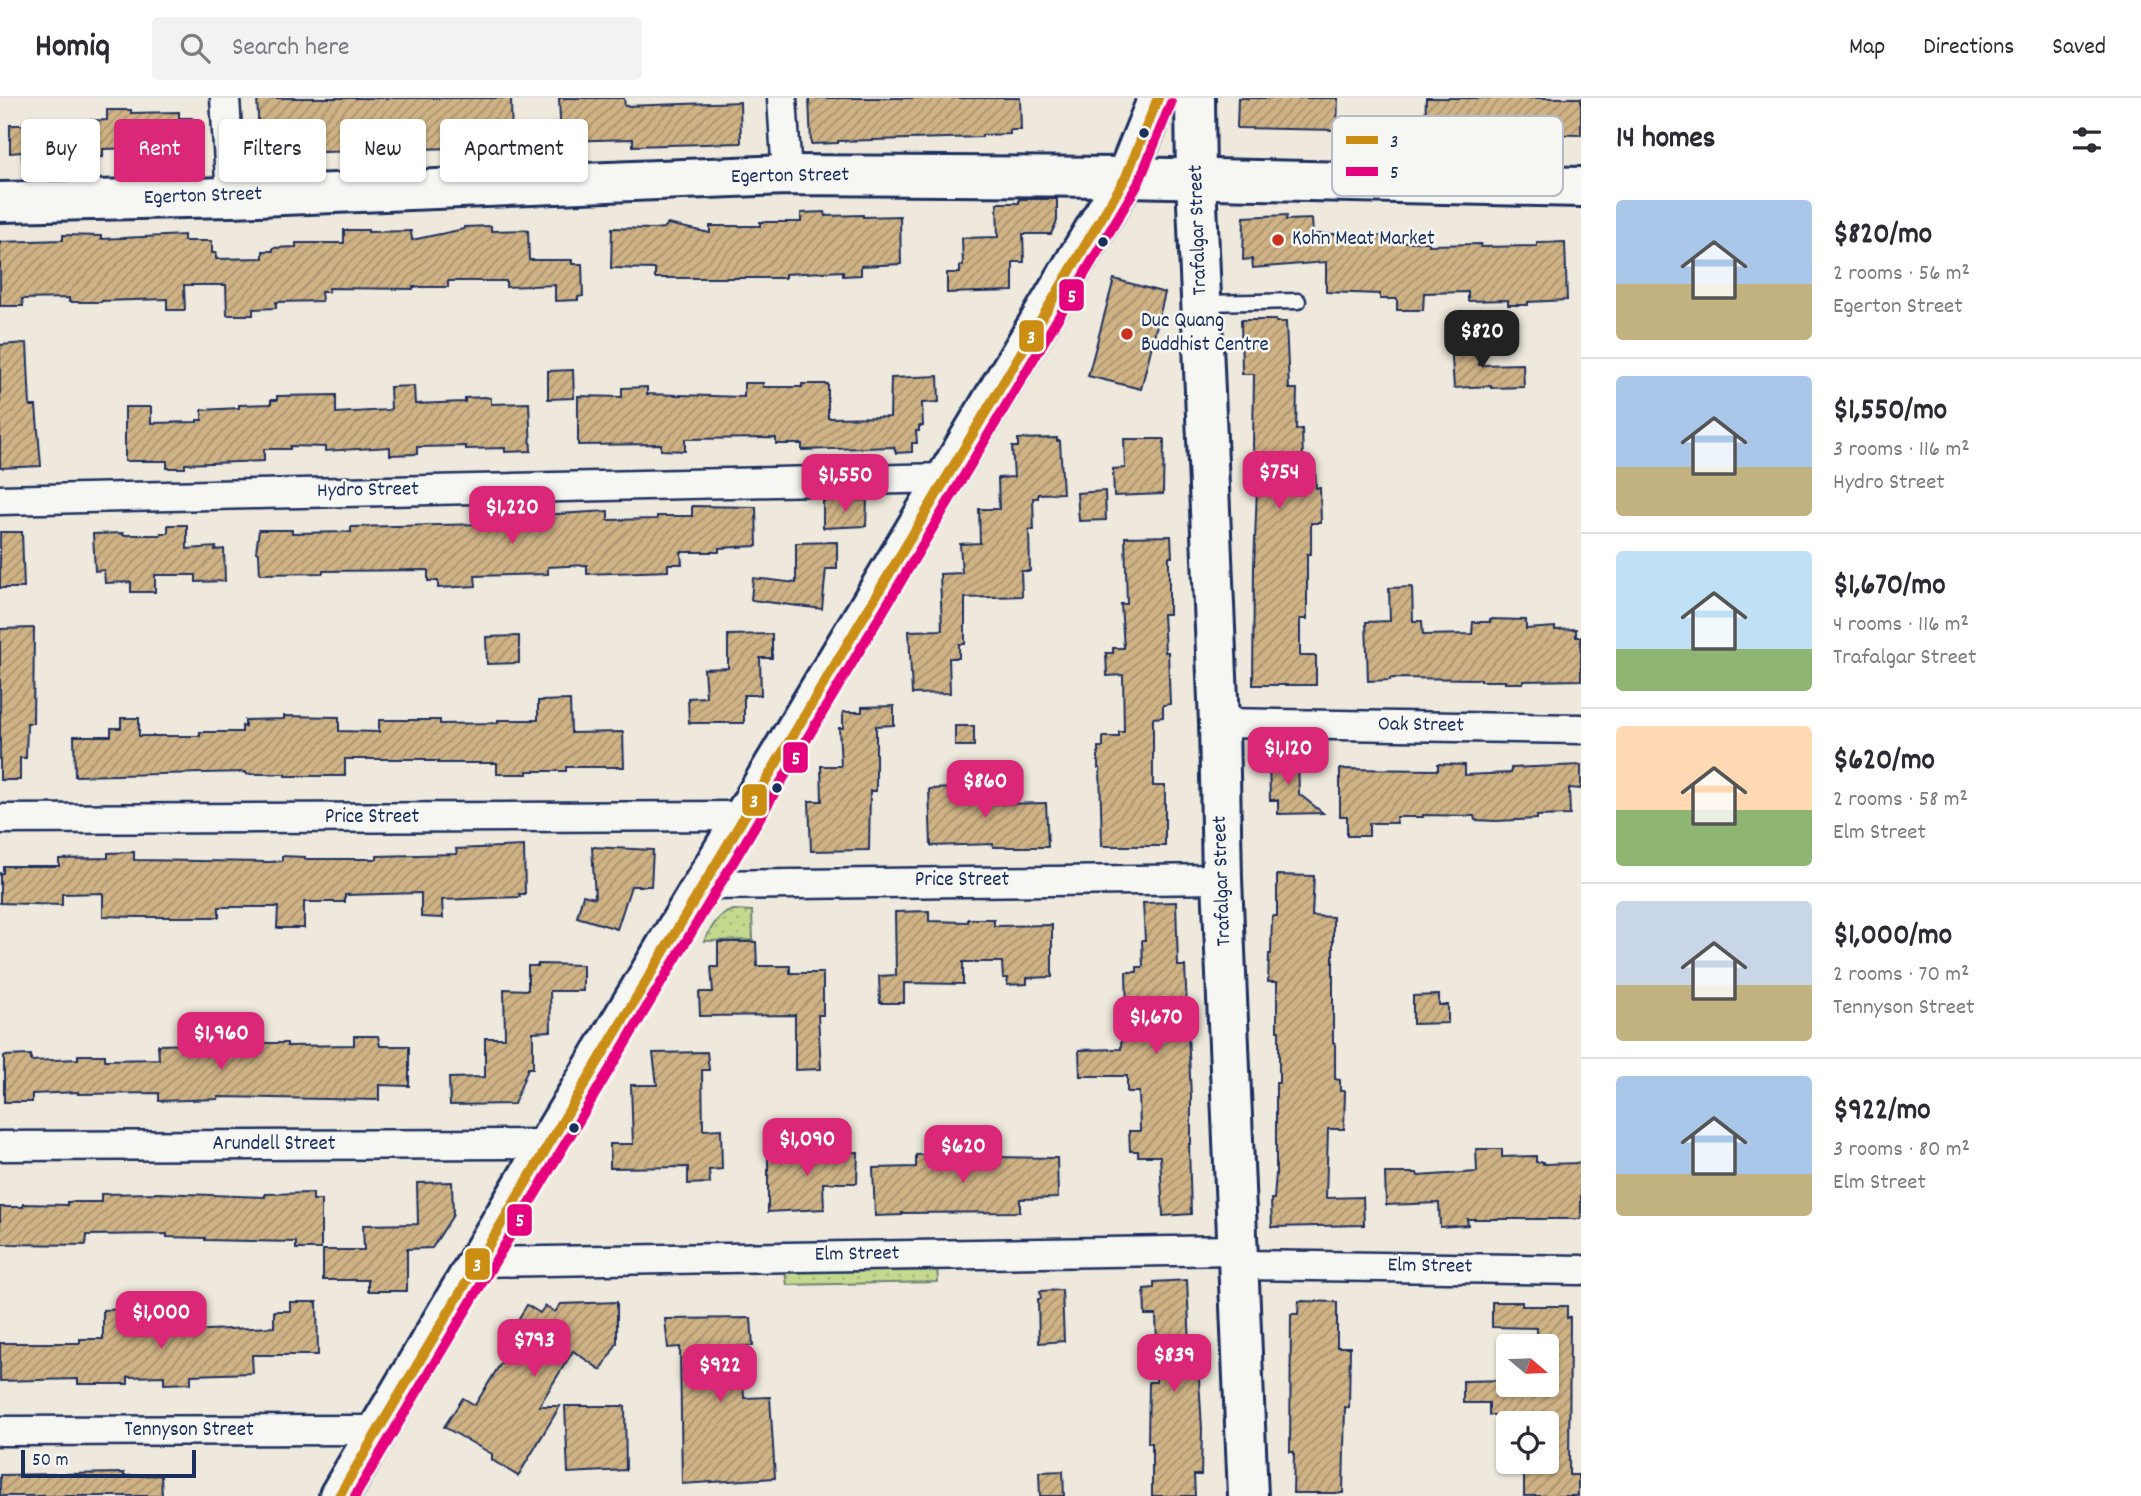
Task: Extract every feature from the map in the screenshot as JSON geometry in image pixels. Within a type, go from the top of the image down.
[{"type":"main road","points":[[339,1496],[1126,177],[1158,98]]},
{"type":"main road","name":"Trafalgar Street","points":[[1195,98],[1196,179],[1219,723],[1222,879],[1248,1496]]},
{"type":"main road","name":"Egerton Street","points":[[0,202],[230,197],[787,175],[1126,177],[1332,182]]},
{"type":"main road","name":"Egerton Street","points":[[1563,187],[1581,187]]},
{"type":"street","points":[[225,98],[230,197]]},
{"type":"street","points":[[782,98],[787,175]]},
{"type":"street","name":"Hydro Street","points":[[0,500],[946,478]]},
{"type":"street","name":"Oak Street","points":[[1219,723],[1581,729]]},
{"type":"street","name":"Price Street","points":[[0,819],[744,816]]},
{"type":"street","name":"Price Street","points":[[703,885],[1222,879]]},
{"type":"street","name":"Arundell Street","points":[[0,1146],[549,1144]]},
{"type":"street","name":"Elm Street","points":[[477,1262],[1238,1257],[1581,1270]]},
{"type":"street","name":"Tennyson Street","points":[[0,1432],[379,1430]]},
{"type":"lane","points":[[1202,303],[1298,301]]},
{"type":"green space","points":[[734,910],[752,911],[753,940],[704,941],[720,917]]},
{"type":"green space","points":[[937,1266],[938,1282],[787,1285],[785,1271]]},
{"type":"building","points":[[257,98],[511,98],[511,119],[440,119],[440,148],[426,149],[426,119],[340,119],[340,152],[326,152],[326,119],[258,119]]},
{"type":"building","points":[[559,98],[624,98],[625,106],[740,102],[741,143],[633,146],[633,139],[588,140],[588,119],[560,119]]},
{"type":"building","points":[[809,98],[1020,98],[1021,130],[982,137],[811,144]]},
{"type":"building","points":[[1238,98],[1338,98],[1337,116],[1332,116],[1332,130],[1237,128]]},
{"type":"building","points":[[1426,98],[1581,98],[1581,135],[1563,135],[1563,116],[1425,116]]},
{"type":"building","points":[[107,110],[131,110],[131,113],[179,112],[179,118],[192,119],[114,119],[114,149],[103,149],[103,157],[100,157],[100,120],[107,120]]},
{"type":"building","points":[[10,125],[21,125],[21,152],[10,153]]},
{"type":"building","points":[[1019,199],[1057,199],[1057,221],[1051,234],[1023,234],[1024,262],[1013,262],[1013,291],[947,293],[947,273],[960,273],[960,266],[963,266],[962,238],[998,237],[997,203],[1019,203]]},
{"type":"building","points":[[825,212],[826,216],[900,216],[901,264],[861,266],[861,275],[843,276],[843,271],[785,274],[785,278],[655,278],[655,269],[611,268],[612,228],[654,229],[664,228],[668,224],[710,233],[710,226],[760,226],[760,222],[801,222],[801,213]]},
{"type":"building","points":[[1287,215],[1286,220],[1312,219],[1313,234],[1389,236],[1389,242],[1429,242],[1429,245],[1481,244],[1481,247],[1537,246],[1537,243],[1565,242],[1567,300],[1508,305],[1508,300],[1468,301],[1468,292],[1424,293],[1423,310],[1397,310],[1397,299],[1380,299],[1380,294],[1326,292],[1326,262],[1253,268],[1252,259],[1243,260],[1244,217]]},
{"type":"building","points":[[491,226],[491,231],[528,230],[529,260],[572,260],[572,264],[582,264],[583,296],[578,297],[578,300],[555,301],[555,285],[506,287],[506,281],[448,281],[448,287],[329,288],[329,292],[321,292],[322,301],[276,302],[276,308],[253,309],[253,315],[227,315],[226,285],[184,285],[185,310],[167,310],[167,299],[69,302],[69,298],[22,299],[23,306],[0,306],[0,242],[63,240],[63,235],[101,236],[101,239],[184,235],[184,241],[212,241],[212,253],[216,253],[216,259],[263,258],[263,251],[296,247],[296,243],[344,243],[344,230],[411,231],[412,240],[464,227]]},
{"type":"building","name":"Duc Quang Buddhist Centre","points":[[1114,279],[1165,293],[1141,389],[1088,376]]},
{"type":"building","points":[[1241,320],[1286,322],[1289,389],[1297,389],[1296,430],[1302,429],[1303,458],[1310,457],[1310,466],[1315,465],[1316,488],[1320,488],[1321,523],[1311,523],[1311,554],[1307,554],[1307,619],[1300,619],[1300,656],[1316,656],[1316,685],[1253,685],[1257,487],[1253,445],[1254,374],[1242,374]]},
{"type":"building","points":[[27,343],[30,406],[36,406],[41,466],[0,468],[0,345]]},
{"type":"building","points":[[1478,343],[1479,365],[1523,364],[1524,387],[1454,388],[1451,344]]},
{"type":"building","points":[[573,370],[574,398],[548,399],[548,371]]},
{"type":"building","points":[[938,376],[939,402],[922,403],[923,426],[919,426],[919,431],[916,431],[917,443],[912,443],[912,452],[896,453],[894,447],[802,450],[802,444],[776,444],[776,438],[685,439],[685,451],[661,450],[661,444],[578,445],[578,396],[622,397],[622,388],[647,387],[647,394],[744,397],[744,383],[763,383],[763,387],[828,384],[828,418],[890,417],[891,378]]},
{"type":"building","points":[[414,386],[415,404],[465,402],[465,398],[485,397],[491,398],[491,404],[529,403],[531,451],[505,452],[505,448],[466,449],[466,446],[417,447],[417,454],[390,455],[390,447],[325,451],[325,447],[290,446],[290,449],[264,449],[264,461],[185,464],[185,468],[167,468],[167,461],[125,461],[125,407],[151,407],[151,423],[197,422],[202,420],[202,410],[271,404],[271,400],[277,400],[277,396],[336,395],[336,413],[388,410],[391,409],[390,387]]},
{"type":"building","points":[[1057,438],[1057,441],[1060,441],[1063,493],[1038,494],[1038,498],[1033,498],[1034,530],[1029,530],[1030,571],[1021,571],[1022,596],[965,598],[965,644],[959,644],[959,658],[949,658],[950,693],[912,694],[909,631],[942,630],[940,574],[962,573],[960,544],[980,543],[979,509],[999,509],[998,478],[1014,477],[1012,447],[1018,447],[1018,439]]},
{"type":"building","points":[[1124,439],[1164,439],[1163,494],[1114,496],[1113,469],[1125,468]]},
{"type":"building","points":[[1105,491],[1106,520],[1079,521],[1077,493]]},
{"type":"building","points":[[867,500],[866,526],[823,528],[823,501]]},
{"type":"building","points":[[692,506],[756,507],[757,546],[719,548],[719,552],[681,552],[682,564],[668,564],[668,571],[587,574],[587,565],[548,567],[548,574],[475,576],[476,586],[438,588],[438,581],[428,581],[428,570],[260,574],[259,554],[256,552],[259,530],[292,530],[292,533],[351,532],[351,527],[483,524],[483,528],[536,527],[536,523],[540,522],[540,515],[608,511],[608,520],[657,519],[657,516],[692,516]]},
{"type":"building","points":[[168,525],[187,525],[187,549],[224,549],[225,581],[196,582],[196,575],[155,575],[155,592],[131,592],[131,582],[105,583],[104,570],[95,571],[93,534],[161,535],[168,533]]},
{"type":"building","points":[[0,532],[22,532],[24,588],[0,588]]},
{"type":"building","points":[[1171,536],[1169,614],[1163,614],[1170,704],[1163,705],[1163,717],[1153,718],[1153,786],[1165,786],[1165,846],[1102,846],[1098,747],[1103,747],[1103,737],[1119,737],[1119,732],[1124,732],[1123,675],[1107,676],[1106,653],[1113,653],[1113,648],[1124,648],[1121,604],[1127,604],[1125,537]]},
{"type":"building","points":[[837,542],[837,569],[826,569],[822,609],[751,600],[753,578],[796,583],[796,543]]},
{"type":"building","points":[[1412,587],[1413,621],[1422,621],[1423,635],[1472,634],[1473,622],[1490,622],[1490,619],[1526,620],[1526,629],[1576,629],[1576,637],[1581,637],[1581,680],[1505,683],[1481,679],[1390,678],[1368,681],[1366,622],[1390,621],[1389,588]]},
{"type":"building","points":[[34,628],[33,723],[27,723],[26,758],[20,758],[20,780],[0,780],[0,629]]},
{"type":"building","points":[[772,634],[772,658],[760,658],[761,695],[744,695],[744,723],[689,723],[688,698],[706,697],[704,669],[728,668],[728,635]]},
{"type":"building","points":[[519,636],[519,663],[487,664],[486,637]]},
{"type":"building","points":[[570,700],[571,733],[623,732],[624,767],[566,767],[566,771],[497,774],[497,763],[438,763],[426,759],[345,759],[345,776],[285,776],[246,772],[75,776],[74,736],[111,736],[111,728],[121,728],[121,718],[139,718],[139,736],[200,736],[200,732],[242,732],[245,720],[284,719],[284,716],[339,717],[339,731],[379,732],[379,720],[440,720],[440,724],[538,720],[538,701]]},
{"type":"building","points":[[894,706],[894,725],[876,726],[876,791],[870,791],[869,850],[811,851],[809,801],[822,801],[821,766],[841,766],[839,728],[843,728],[843,712],[862,712],[862,707]]},
{"type":"building","points":[[955,726],[974,726],[974,746],[955,746]]},
{"type":"building","points":[[1298,757],[1299,794],[1323,813],[1278,814],[1278,800],[1270,800],[1269,758]]},
{"type":"building","points":[[1438,764],[1465,765],[1465,775],[1511,773],[1511,768],[1581,765],[1581,789],[1569,788],[1570,815],[1496,821],[1475,820],[1474,816],[1396,817],[1397,823],[1369,823],[1369,836],[1347,836],[1347,816],[1340,816],[1340,769],[1438,770]]},
{"type":"building","points":[[984,787],[987,804],[1046,803],[1048,847],[993,847],[993,844],[931,846],[929,789]]},
{"type":"building","points":[[524,846],[525,894],[519,894],[520,897],[442,900],[443,918],[421,917],[421,893],[345,895],[345,902],[304,902],[304,928],[277,928],[278,907],[219,907],[219,917],[137,917],[103,916],[103,893],[62,894],[62,905],[0,903],[0,873],[3,873],[3,866],[59,866],[59,859],[108,858],[108,853],[134,852],[134,860],[270,862],[282,861],[282,856],[305,859],[377,859],[377,856],[457,854],[456,849]]},
{"type":"building","points":[[592,847],[653,850],[651,886],[631,886],[617,929],[577,917],[583,895],[595,898]]},
{"type":"building","points":[[1277,875],[1314,876],[1312,916],[1333,917],[1335,1079],[1340,1080],[1340,1091],[1345,1091],[1344,1129],[1328,1129],[1326,1198],[1363,1197],[1364,1225],[1272,1227],[1279,1031],[1277,982],[1268,982],[1272,916],[1277,916]]},
{"type":"building","points":[[1176,902],[1178,966],[1185,966],[1191,1098],[1191,1214],[1163,1216],[1160,1156],[1138,1156],[1138,1151],[1130,1151],[1129,1131],[1140,1131],[1139,1092],[1127,1092],[1127,1076],[1080,1076],[1079,1050],[1121,1049],[1122,1011],[1127,1011],[1126,972],[1137,972],[1137,967],[1143,967],[1143,903]]},
{"type":"building","points":[[929,911],[929,921],[968,922],[968,919],[994,919],[994,926],[1052,925],[1052,977],[1027,978],[1027,984],[1007,985],[1008,978],[1003,978],[1002,962],[963,962],[963,984],[904,983],[904,1003],[880,1003],[879,976],[896,975],[895,912]]},
{"type":"building","points":[[718,942],[756,942],[757,966],[790,966],[790,973],[823,973],[823,1015],[818,1015],[821,1069],[795,1070],[795,1015],[700,1016],[699,992],[713,992],[711,967],[718,967]]},
{"type":"building","points":[[583,965],[583,991],[550,991],[551,1031],[533,1032],[533,1068],[528,1068],[514,1104],[450,1105],[449,1078],[485,1077],[485,1038],[505,1038],[504,989],[528,990],[528,966]]},
{"type":"building","points":[[1439,995],[1439,1005],[1448,1005],[1448,1023],[1413,1024],[1413,996]]},
{"type":"building","points":[[228,1035],[246,1035],[246,1043],[287,1043],[287,1046],[354,1045],[354,1036],[378,1036],[380,1046],[409,1046],[409,1086],[379,1085],[379,1100],[218,1097],[159,1101],[159,1093],[78,1092],[32,1094],[32,1102],[4,1102],[4,1056],[31,1055],[31,1061],[78,1059],[78,1055],[105,1055],[105,1060],[159,1059],[158,1045],[228,1043]]},
{"type":"building","points":[[707,1052],[709,1070],[702,1070],[703,1130],[721,1129],[722,1169],[709,1170],[710,1183],[688,1184],[688,1167],[610,1168],[610,1144],[633,1144],[631,1085],[657,1085],[653,1053]]},
{"type":"building","points":[[1476,1149],[1502,1149],[1502,1157],[1536,1156],[1536,1162],[1543,1164],[1581,1163],[1581,1219],[1467,1219],[1468,1225],[1440,1227],[1439,1203],[1386,1205],[1385,1173],[1417,1173],[1418,1176],[1477,1172]]},
{"type":"building","points":[[858,1152],[857,1183],[823,1183],[824,1209],[768,1212],[768,1153]]},
{"type":"building","points":[[955,1154],[956,1161],[992,1160],[992,1157],[1057,1158],[1058,1198],[1020,1199],[1020,1212],[902,1213],[875,1216],[873,1168],[916,1167],[916,1155]]},
{"type":"building","points":[[452,1182],[453,1215],[432,1248],[407,1249],[407,1291],[368,1291],[368,1280],[323,1280],[323,1250],[364,1250],[363,1225],[418,1224],[417,1183]]},
{"type":"building","points":[[313,1193],[313,1200],[321,1200],[321,1249],[296,1249],[296,1242],[205,1240],[167,1237],[167,1234],[87,1235],[86,1245],[0,1244],[0,1207],[101,1202],[101,1194],[265,1197],[265,1194]]},
{"type":"building","points":[[1187,1280],[1190,1346],[1197,1345],[1202,1429],[1201,1475],[1194,1475],[1195,1496],[1152,1496],[1152,1443],[1148,1443],[1149,1382],[1156,1382],[1158,1376],[1156,1315],[1145,1315],[1144,1289],[1154,1288],[1154,1282]]},
{"type":"building","points":[[1062,1290],[1064,1341],[1039,1343],[1040,1291]]},
{"type":"building","points":[[1299,1301],[1337,1302],[1337,1347],[1350,1347],[1349,1408],[1345,1407],[1343,1493],[1293,1493],[1294,1452],[1290,1452],[1291,1314],[1298,1314]]},
{"type":"building","points":[[290,1302],[317,1302],[318,1355],[252,1355],[253,1373],[191,1375],[191,1383],[164,1384],[164,1376],[128,1377],[128,1384],[78,1384],[78,1379],[0,1381],[0,1343],[80,1343],[80,1339],[103,1339],[103,1310],[127,1309],[127,1336],[274,1327],[274,1311],[290,1311]]},
{"type":"building","points":[[617,1302],[617,1343],[601,1370],[573,1351],[539,1406],[560,1406],[518,1476],[492,1460],[492,1454],[444,1427],[463,1398],[475,1405],[520,1332],[514,1326],[527,1305],[540,1313],[545,1306],[555,1312],[561,1304]]},
{"type":"building","points":[[1492,1302],[1522,1302],[1522,1306],[1567,1306],[1567,1318],[1570,1317],[1569,1475],[1578,1475],[1578,1496],[1524,1496],[1524,1474],[1559,1474],[1559,1411],[1496,1411],[1496,1415],[1489,1415],[1489,1403],[1463,1403],[1463,1381],[1496,1380],[1496,1397],[1559,1397],[1559,1334],[1537,1334],[1537,1328],[1492,1327]]},
{"type":"building","points":[[751,1318],[753,1346],[741,1346],[744,1398],[770,1397],[775,1478],[682,1484],[680,1347],[668,1348],[665,1319]]},
{"type":"building","points":[[565,1406],[625,1406],[626,1470],[568,1473]]},
{"type":"building","points":[[1063,1471],[1064,1496],[1040,1496],[1039,1472]]},
{"type":"building","points":[[124,1473],[124,1476],[161,1475],[162,1496],[0,1496],[0,1475]]},
{"type":"transit line","name":"3","points":[[339,1496],[1126,177],[1158,98]]},
{"type":"transit line","name":"5","points":[[355,1496],[1138,184],[1171,103]]},
{"type":"place","name":"Kohn Meat Market","points":[[1278,240]]},
{"type":"place","name":"Duc Quang Buddhist Centre","points":[[1127,334]]}]
